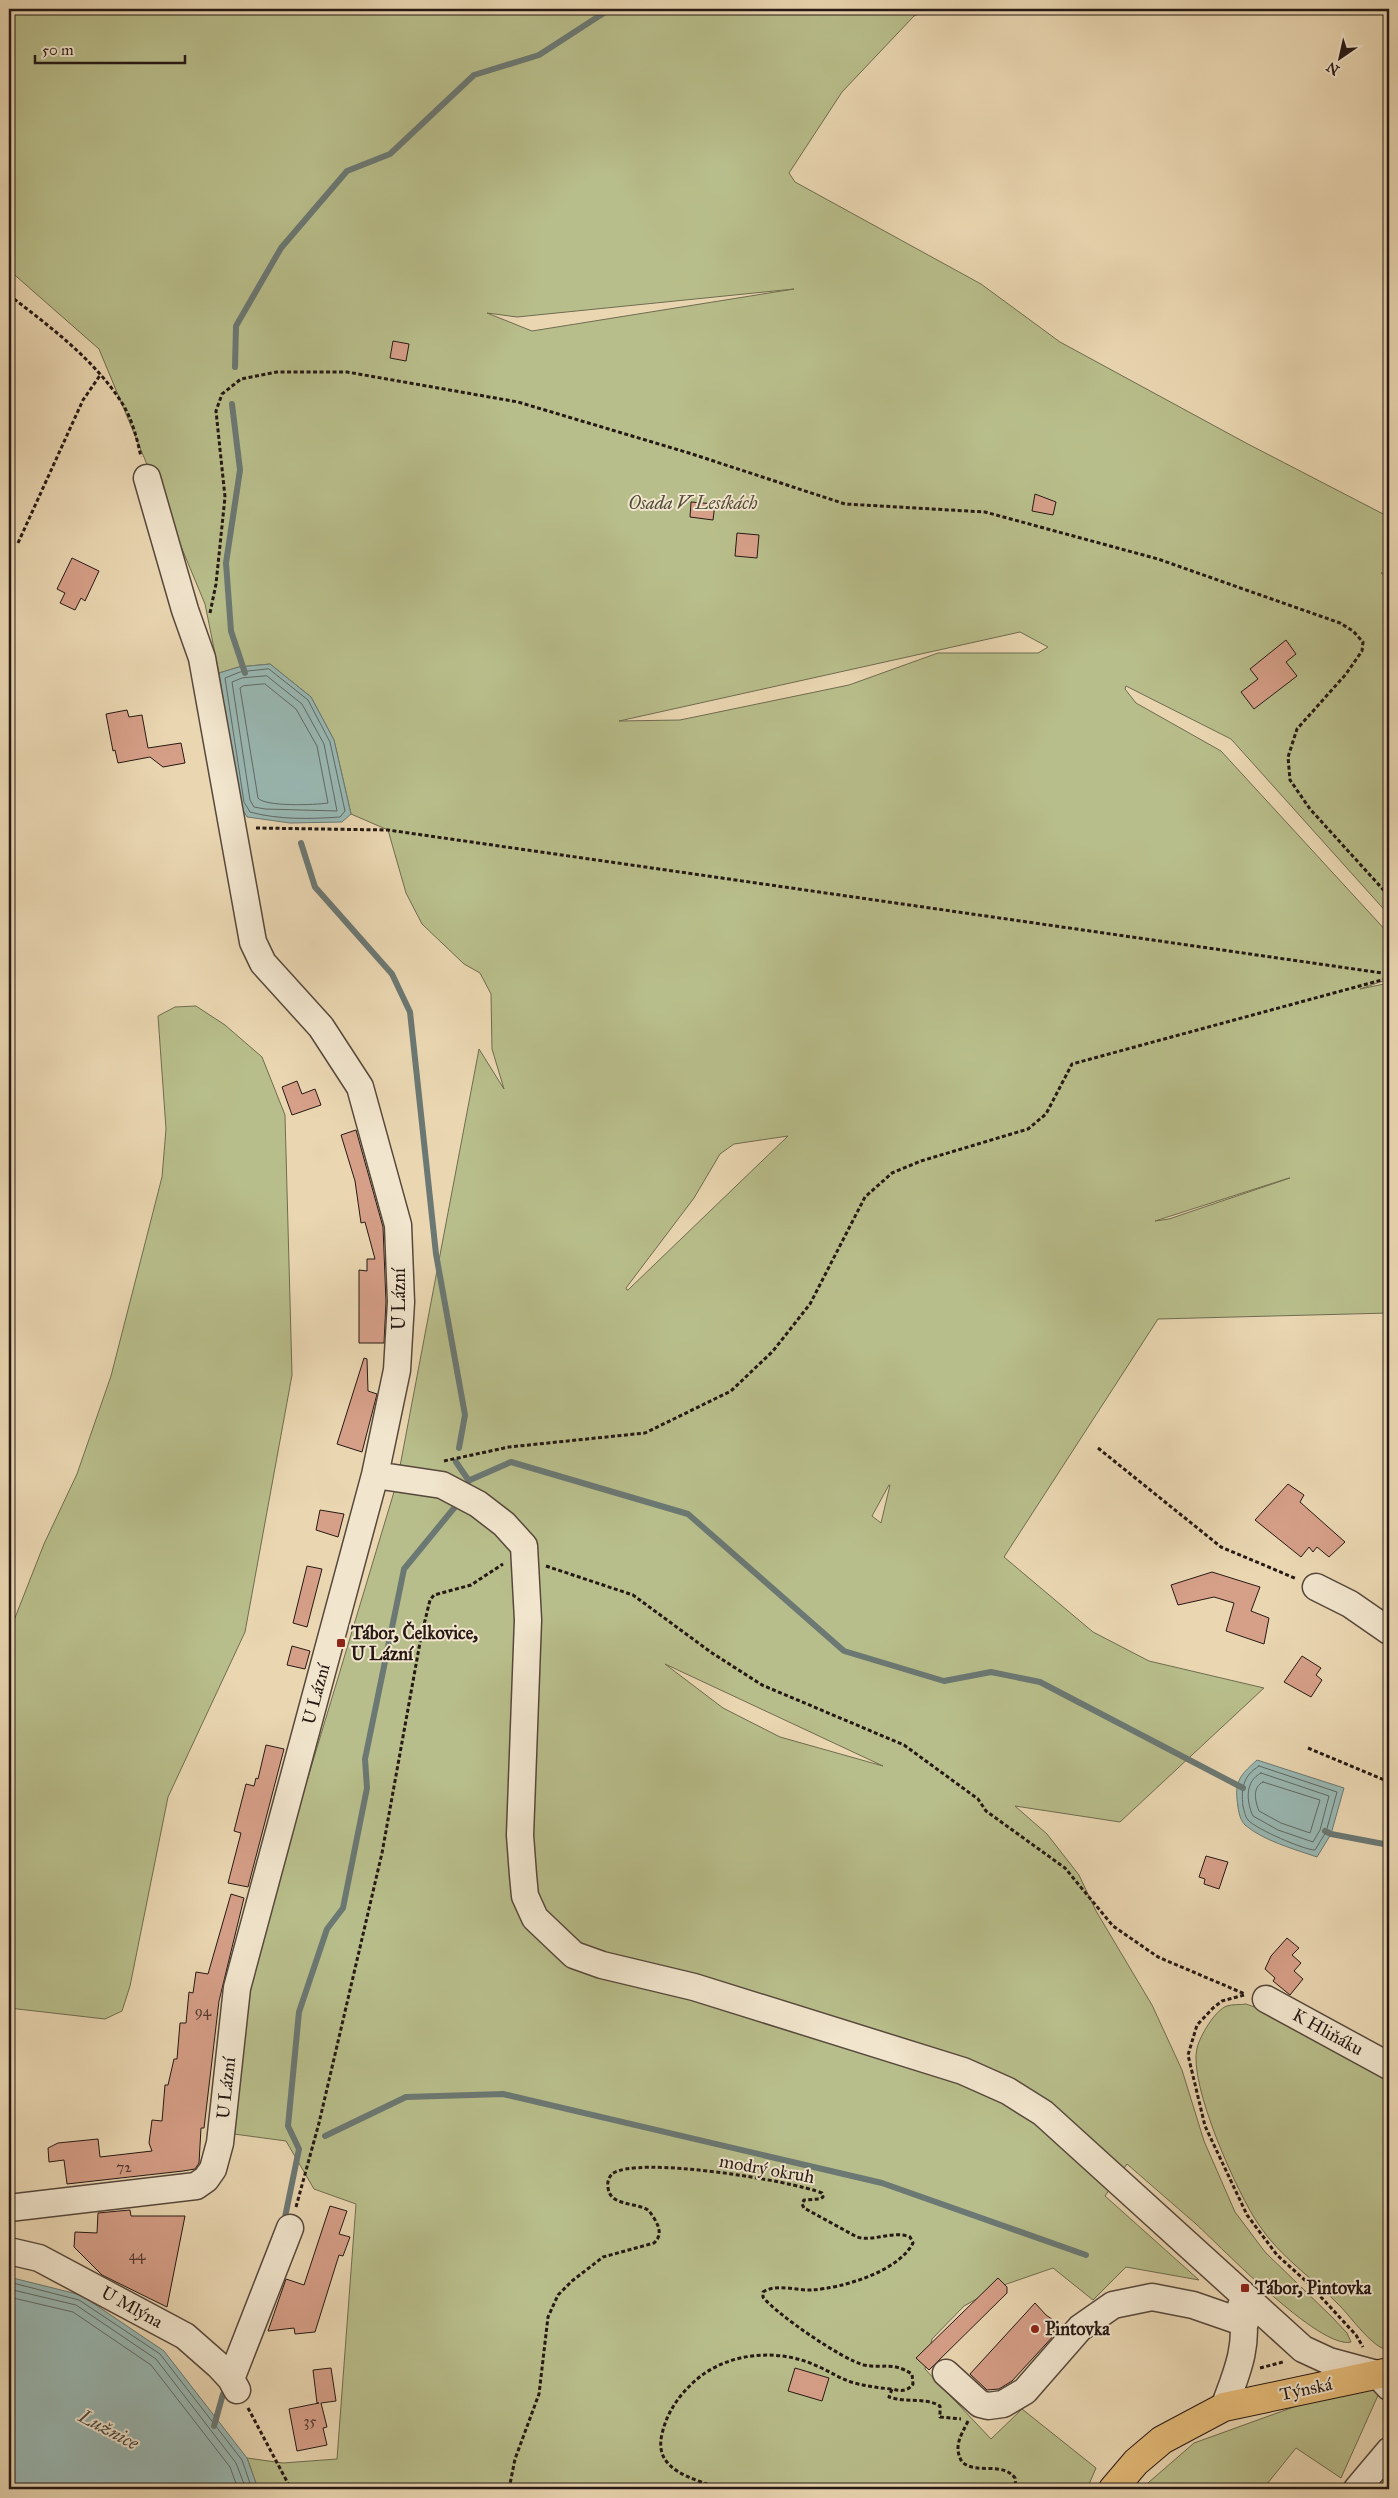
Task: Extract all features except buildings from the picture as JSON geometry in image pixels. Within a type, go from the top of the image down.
[{"type":"main road","name":"Týnská","points":[[1114,2489],[1136,2462],[1162,2440],[1224,2407],[1385,2378]]},
{"type":"street","name":"U Lázní","points":[[9,2208],[196,2186],[206,2179],[213,2169],[220,2143],[237,1988],[375,1476],[397,1370],[401,1302],[398,1225],[360,1087],[321,1027],[277,976],[263,963],[253,942],[202,658],[185,610],[147,478]]},
{"type":"street","points":[[375,1476],[442,1485],[478,1504],[504,1524],[525,1553],[528,1620],[520,1835],[525,1896],[535,1918],[574,1955],[602,1965],[694,1987],[963,2071],[1008,2090],[1043,2113],[1302,2350],[1329,2361],[1385,2378]]},
{"type":"street","points":[[1316,1587],[1350,1604],[1389,1631]]},
{"type":"street","name":"K Hliňáku","points":[[1256,1997],[1389,2066]]},
{"type":"street","points":[[234,2385],[290,2228]]},
{"type":"street","name":"U Mlýna","points":[[9,2251],[39,2258],[98,2287],[185,2336],[234,2385]]},
{"type":"street","points":[[1224,2407],[1244,2345],[1245,2322],[1240,2304],[1226,2281]]},
{"type":"street","points":[[946,2372],[980,2404],[988,2406],[1003,2404],[1025,2391],[1080,2328],[1113,2305],[1152,2297],[1193,2305],[1245,2322]]},
{"type":"street","points":[[1358,2489],[1389,2451]]},
{"type":"path","points":[[9,295],[49,326],[101,374],[122,404],[136,433],[147,478]]},
{"type":"path","points":[[209,621],[216,584],[224,496],[216,411],[222,394],[241,379],[277,372],[347,372],[518,402],[689,453],[845,504],[985,512],[1158,559],[1340,623],[1353,631],[1363,642],[1362,651],[1346,674],[1297,729],[1288,757],[1290,780],[1310,809],[1389,896]]},
{"type":"path","points":[[18,543],[84,400],[101,374]]},
{"type":"path","points":[[233,828],[388,830],[1389,974]]},
{"type":"path","points":[[442,1462],[509,1448],[646,1433],[732,1391],[773,1351],[810,1304],[866,1197],[892,1173],[921,1161],[1028,1130],[1046,1114],[1072,1064],[1389,978]]},
{"type":"path","points":[[1098,1448],[1221,1547],[1316,1587]]},
{"type":"path","points":[[290,2228],[320,2123],[382,1854],[421,1637],[430,1600],[434,1595],[471,1585],[525,1553],[633,1595],[712,1653],[762,1685],[904,1745],[978,1798],[986,1811],[1065,1868],[1114,1926],[1158,1957],[1256,1997]]},
{"type":"path","points":[[1308,1748],[1389,1782]]},
{"type":"path","points":[[1256,1997],[1222,2001],[1197,2025],[1188,2055],[1204,2126],[1247,2215],[1277,2256],[1314,2289],[1356,2335],[1364,2349]]},
{"type":"path","name":"modrý okruh","points":[[509,2489],[515,2459],[539,2394],[548,2317],[558,2295],[572,2281],[603,2257],[654,2243],[659,2238],[660,2232],[656,2220],[648,2211],[613,2199],[608,2192],[607,2183],[610,2175],[616,2171],[654,2166],[724,2173],[790,2184],[822,2193],[823,2197],[820,2199],[804,2200],[802,2204],[812,2214],[842,2231],[866,2240],[902,2234],[910,2237],[912,2243],[909,2251],[898,2261],[862,2279],[811,2290],[781,2287],[767,2289],[763,2292],[763,2297],[770,2306],[832,2350],[863,2364],[888,2364],[912,2374],[913,2384],[909,2389],[904,2391],[892,2389]]},
{"type":"path","points":[[720,2489],[696,2481],[666,2462],[661,2454],[660,2441],[665,2421],[678,2398],[702,2374],[739,2358],[754,2355],[777,2355],[816,2365],[850,2382],[870,2387],[892,2389],[889,2397],[901,2401],[933,2402],[940,2406],[940,2417],[969,2420],[957,2444],[957,2450],[962,2462],[976,2469],[1008,2471],[1015,2478],[1016,2489]]},
{"type":"path","points":[[1253,2368],[1287,2361]]},
{"type":"path","points":[[234,2385],[291,2489]]},
{"type":"green space","name":"Osada V Lesíkách","points":[[9,9],[929,9],[914,16],[842,92],[789,173],[795,182],[981,284],[1060,342],[1246,443],[1389,517],[1389,572],[1381,573],[1389,578],[1389,915],[1231,739],[1126,686],[1125,689],[1136,703],[1221,751],[1389,934],[1389,979],[1360,989],[1389,983],[1389,1313],[1158,1319],[1004,1557],[1093,1632],[1149,1661],[1264,1688],[1120,1822],[1015,1806],[1047,1834],[1079,1875],[1096,1911],[1152,2005],[1182,2070],[1204,2141],[1235,2212],[1265,2252],[1332,2317],[1347,2333],[1351,2342],[1336,2340],[1317,2330],[1271,2295],[1196,2224],[1127,2164],[1105,2196],[1199,2280],[1126,2267],[1093,2300],[1053,2268],[998,2287],[964,2306],[932,2339],[925,2369],[991,2439],[1022,2409],[1096,2468],[1087,2489],[258,2489],[247,2458],[283,2463],[337,2459],[356,2204],[314,2189],[286,2141],[234,2134],[244,1990],[397,1482],[479,1049],[504,1089],[492,1049],[491,994],[480,973],[464,964],[422,924],[406,893],[388,830],[351,814],[334,740],[311,697],[270,664],[239,667],[219,673],[205,604],[99,349],[9,270]],"holes":[[[794,289],[532,331],[487,313],[517,317]],[[1020,632],[1048,647],[1038,653],[938,653],[849,685],[680,720],[619,721]],[[788,1136],[627,1290],[626,1288],[694,1198],[720,1154],[734,1144]],[[1289,1178],[1290,1178],[1169,1219],[1155,1221]],[[890,1485],[881,1523],[872,1516]],[[665,1664],[883,1766],[780,1737],[723,1708]]]},
{"type":"green space","points":[[196,1006],[225,1025],[262,1057],[285,1115],[292,1375],[245,1632],[168,1797],[130,1986],[122,2011],[105,2019],[9,2008],[9,1633],[44,1544],[77,1474],[111,1376],[162,1177],[166,1129],[158,1016],[175,1007]]},
{"type":"green space","points":[[1246,2004],[1266,2011],[1389,2076],[1389,2350],[1383,2349],[1370,2339],[1330,2296],[1287,2258],[1267,2237],[1239,2190],[1217,2139],[1200,2087],[1196,2065],[1197,2048],[1205,2030],[1222,2008]]},
{"type":"green space","points":[[1388,2373],[1341,2478],[1296,2448],[1263,2489],[1141,2489],[1194,2443]]},
{"type":"water","points":[[270,664],[311,697],[334,740],[351,814],[342,822],[290,823],[247,817],[239,803],[219,673],[239,667]]},
{"type":"water","points":[[1257,1760],[1344,1788],[1331,1834],[1317,1857],[1261,1836],[1243,1823],[1238,1806],[1237,1786],[1244,1773]]},
{"type":"water","name":"Lužnice","points":[[9,2277],[81,2295],[164,2351],[247,2458],[258,2489],[9,2489]]},
{"type":"waterway","points":[[235,367],[236,326],[281,248],[347,171],[390,154],[474,75],[539,55],[610,9]]},
{"type":"waterway","points":[[232,404],[240,470],[226,563],[231,631],[245,673]]},
{"type":"waterway","points":[[301,843],[315,887],[392,974],[410,1012],[436,1254],[465,1415],[459,1448]]},
{"type":"waterway","points":[[456,1462],[469,1481]]},
{"type":"waterway","points":[[470,1480],[511,1462],[688,1514],[844,1651],[944,1681],[991,1672],[1040,1682],[1243,1788]]},
{"type":"waterway","points":[[284,2222],[299,2149],[288,2126],[299,2012],[327,1929],[343,1908],[367,1788],[365,1759],[404,1569],[459,1502]]},
{"type":"waterway","points":[[1325,1831],[1331,1834],[1389,1845]]},
{"type":"waterway","points":[[325,2136],[406,2097],[503,2094],[882,2183],[1086,2255]]},
{"type":"waterway","points":[[214,2426],[223,2394]]},
{"type":"place","name":"Tábor, Čelkovice, U Lázní","points":[[341,1643]]},
{"type":"place","name":"Tábor, Pintovka","points":[[1245,2288]]},
{"type":"place","name":"Pintovka","points":[[1035,2329]]}]
